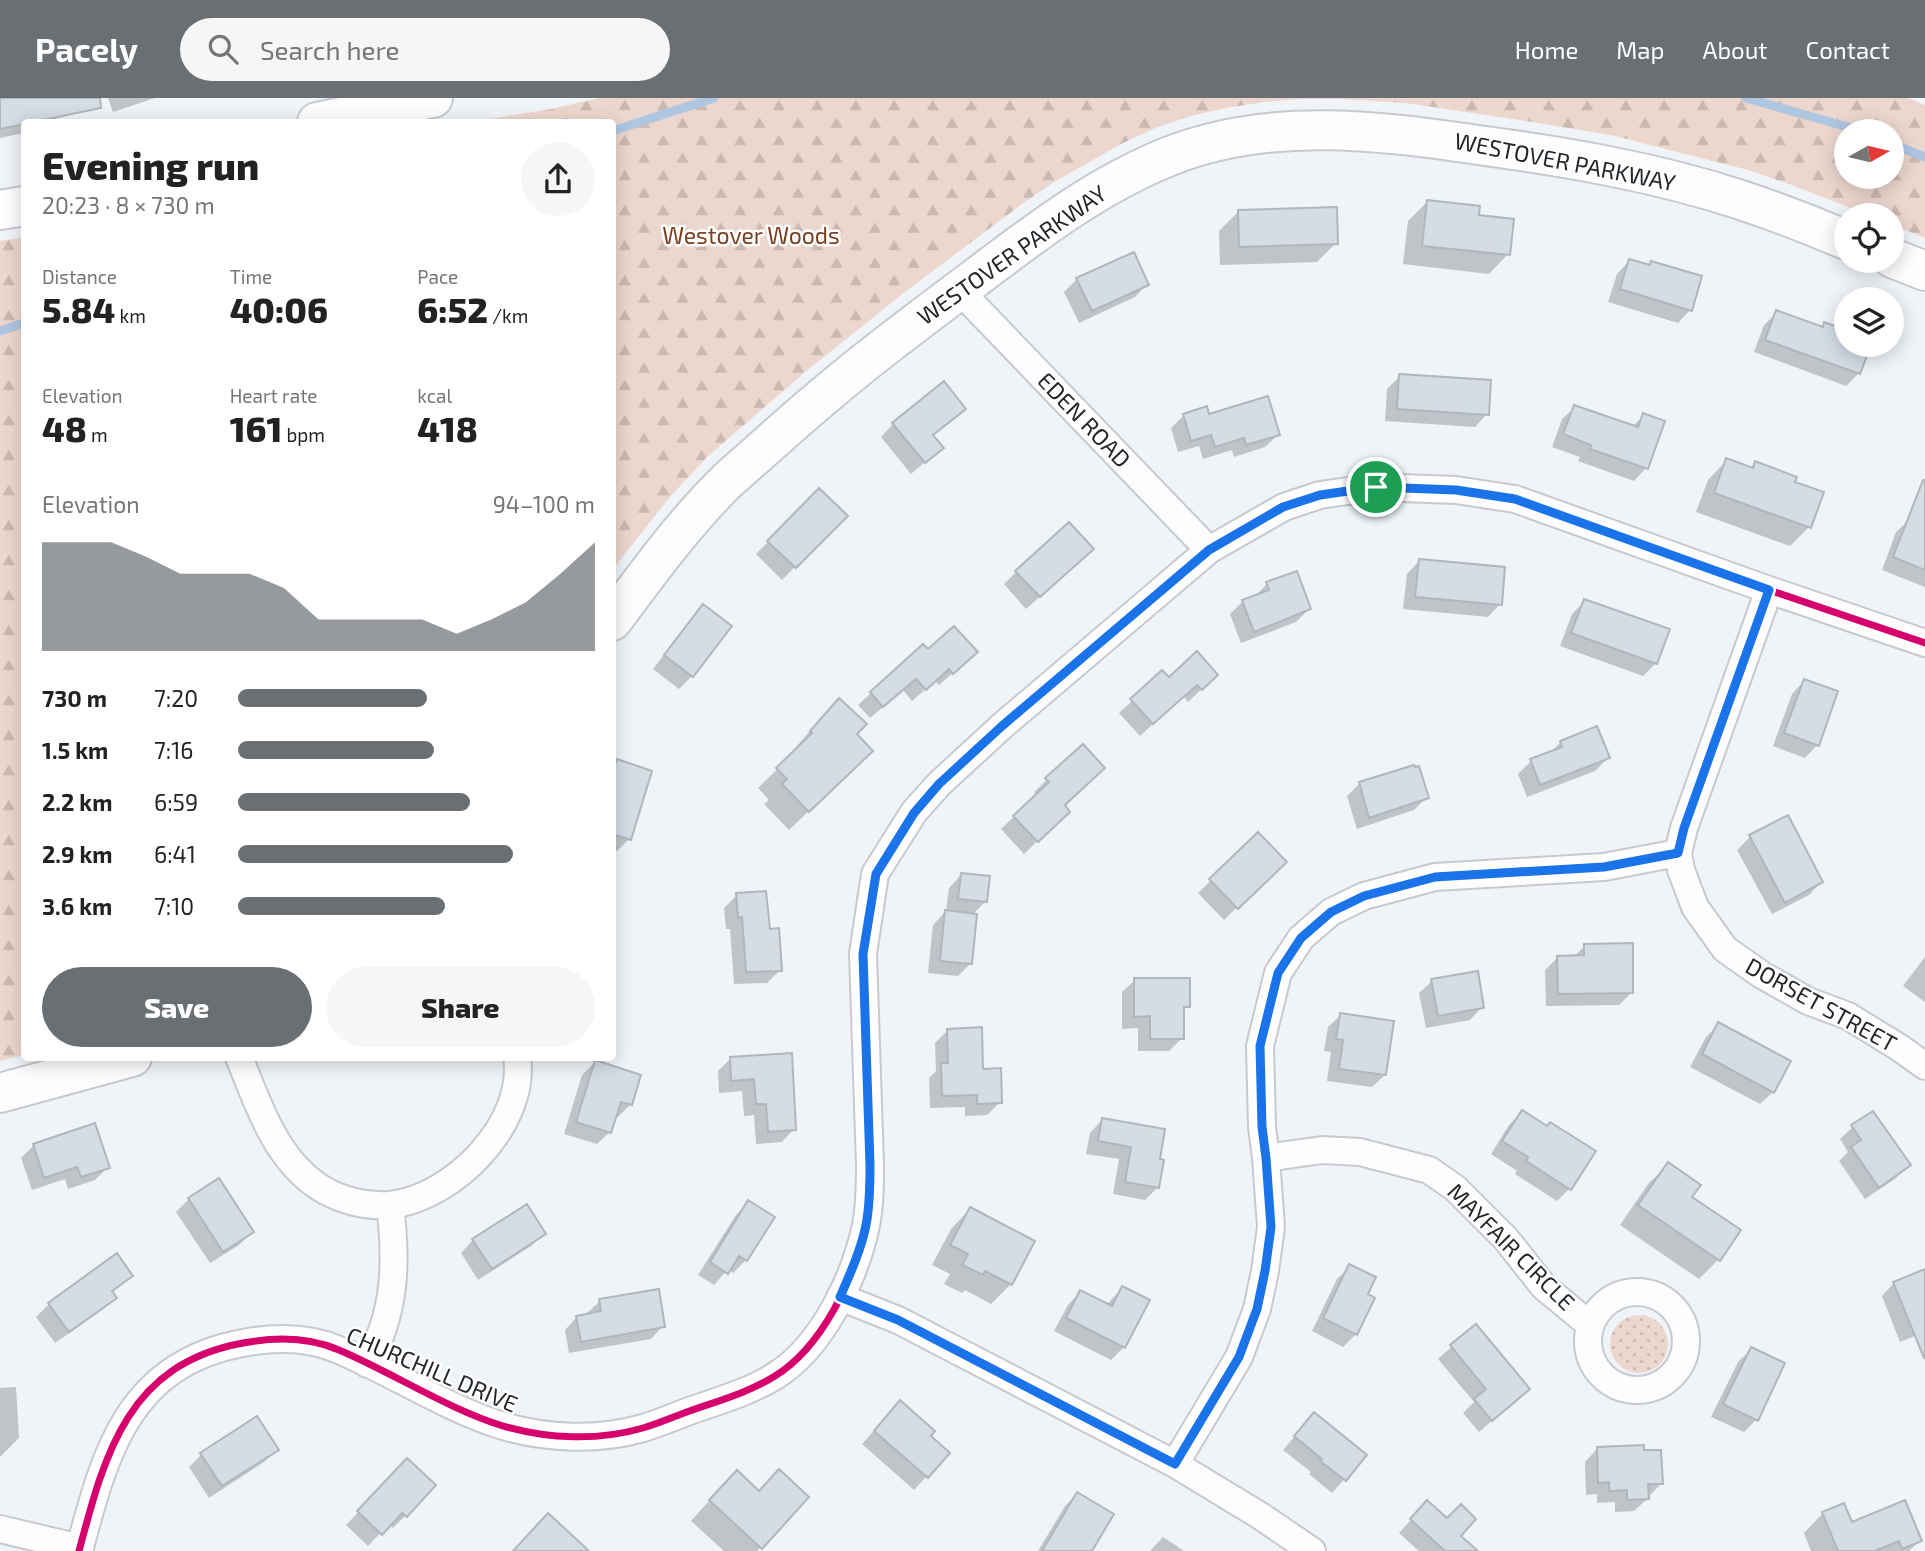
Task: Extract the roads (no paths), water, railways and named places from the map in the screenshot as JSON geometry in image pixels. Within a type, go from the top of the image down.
[{"type":"street","points":[[332,119],[433,98]]},
{"type":"street","name":"WESTOVER PARKWAY","points":[[616,616],[676,537],[728,480],[829,391],[1070,208],[1137,171],[1200,146],[1232,138],[1303,130],[1402,134],[1609,166],[1739,199],[1834,235]]},
{"type":"street","points":[[0,210],[21,206]]},
{"type":"street","points":[[1904,263],[1925,271]]},
{"type":"street","name":"EDEN ROAD","points":[[959,290],[1209,550]]},
{"type":"street","name":"CHURCHILL DRIVE","points":[[80,1549],[95,1492],[121,1426],[140,1399],[164,1377],[192,1359],[222,1347],[256,1340],[316,1342],[339,1350],[503,1426],[577,1437],[613,1435],[643,1428],[742,1392],[774,1377],[799,1359],[820,1334],[840,1297],[856,1260],[866,1226],[870,1199],[870,1165],[863,954],[876,874],[914,813],[939,784],[1002,726],[1209,550],[1283,507],[1320,495],[1376,487],[1456,490],[1515,499],[1925,643]]},
{"type":"street","points":[[1175,1464],[1239,1357],[1257,1309],[1271,1227],[1262,1127],[1260,1046],[1278,973],[1301,938],[1331,912],[1364,896],[1435,877],[1604,867],[1678,853],[1684,828],[1769,590]]},
{"type":"street","name":"DORSET STREET","points":[[1678,853],[1681,870],[1695,907],[1725,949],[1762,975],[1808,1000],[1848,1016],[1925,1066]]},
{"type":"street","points":[[0,1093],[117,1061]]},
{"type":"street","points":[[241,1061],[276,1140],[287,1158],[302,1174],[320,1188],[354,1202],[390,1205],[430,1192],[449,1181],[488,1146],[503,1124],[513,1102],[518,1083],[517,1061]]},
{"type":"street","name":"MAYFAIR CIRCLE","points":[[1266,1158],[1322,1150],[1360,1152],[1429,1170],[1455,1188],[1506,1239],[1544,1287],[1590,1325]]},
{"type":"street","points":[[367,1364],[385,1327],[390,1303],[393,1230],[390,1205]]},
{"type":"street","points":[[840,1297],[898,1320],[1175,1464],[1312,1551]]},
{"type":"street","points":[[0,1529],[80,1549]]},
{"type":"waterway","points":[[616,130],[714,98]]},
{"type":"waterway","points":[[1746,98],[1834,123]]},
{"type":"waterway","points":[[1904,149],[1925,157]]},
{"type":"waterway","points":[[0,331],[21,324]]},
{"type":"park label","name":"Westover Woods","points":[[751,236]]}]
